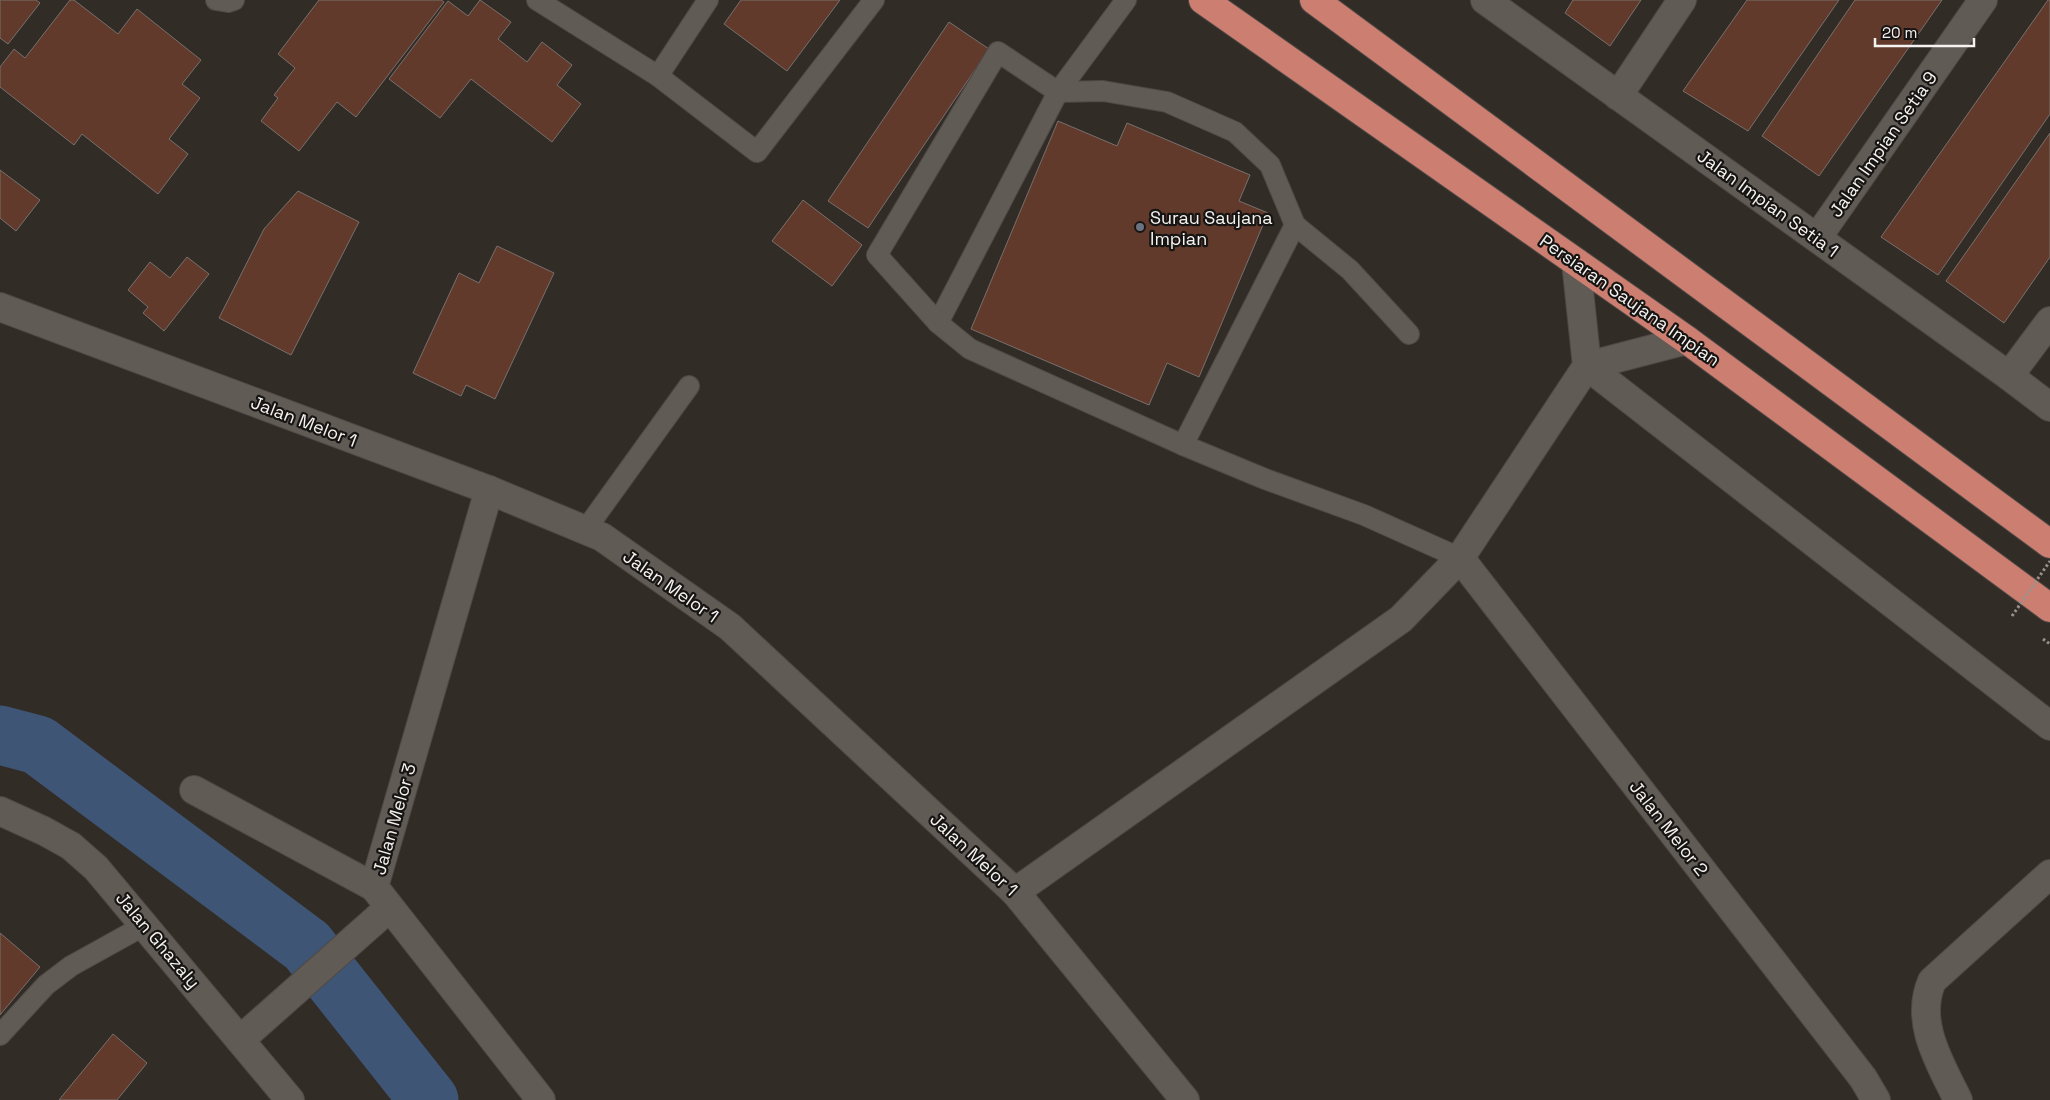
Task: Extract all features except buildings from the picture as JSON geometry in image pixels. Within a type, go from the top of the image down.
[{"type":"highway","name":"Persiaran Saujana Impian","points":[[1203,0],[1687,340],[2050,608]]},
{"type":"highway","points":[[1314,0],[2050,544]]},
{"type":"street","name":"Jalan Impian Setia 1","points":[[1485,0],[2050,407]]},
{"type":"street","points":[[1618,96],[1682,0]]},
{"type":"street","name":"Jalan Impian Setia 9","points":[[1817,238],[1983,0]]},
{"type":"street","points":[[1015,892],[1401,619],[1460,558],[1587,366],[1576,262]]},
{"type":"street","name":"Jalan Melor 1","points":[[0,307],[489,490],[602,537],[730,627],[1015,892],[1185,1100]]},
{"type":"street","points":[[2009,376],[2050,321]]},
{"type":"street","points":[[1587,366],[1687,340]]},
{"type":"street","points":[[1587,366],[2050,726]]},
{"type":"street","name":"Jalan Melor 3","points":[[378,907],[489,490]]},
{"type":"street","name":"Jalan Melor 2","points":[[1460,558],[1863,1078],[1876,1100]]},
{"type":"street","points":[[194,790],[378,907],[541,1100]]},
{"type":"street","name":"Jalan Ghazaly","points":[[0,812],[44,831],[71,846],[96,868],[290,1100]]},
{"type":"street","points":[[1958,1100],[1934,1051],[1928,1033],[1925,1015],[1926,994],[1932,981],[2050,874]]},
{"type":"street","points":[[240,1040],[378,907]]},
{"type":"lane","points":[[216,0],[228,2],[234,0]]},
{"type":"lane","points":[[537,0],[658,76],[757,152],[874,0]]},
{"type":"lane","points":[[658,76],[708,0]]},
{"type":"lane","points":[[938,323],[1058,92],[1126,0]]},
{"type":"lane","points":[[1409,334],[1350,270],[1295,225],[1270,166],[1235,132],[1167,102],[1103,91],[1058,92],[998,52],[877,255],[938,323],[970,349],[1183,445],[1265,479],[1364,515],[1460,558]]},
{"type":"lane","points":[[1183,445],[1295,225]]},
{"type":"lane","points":[[586,530],[689,386]]},
{"type":"lane","points":[[0,1035],[52,980],[71,966],[145,925]]},
{"type":"path","points":[[2012,616],[2050,561]]},
{"type":"waterway","points":[[0,735],[38,745],[307,946],[429,1100]]},
{"type":"place","name":"Surau Saujana Impian","points":[[1140,227]]}]
